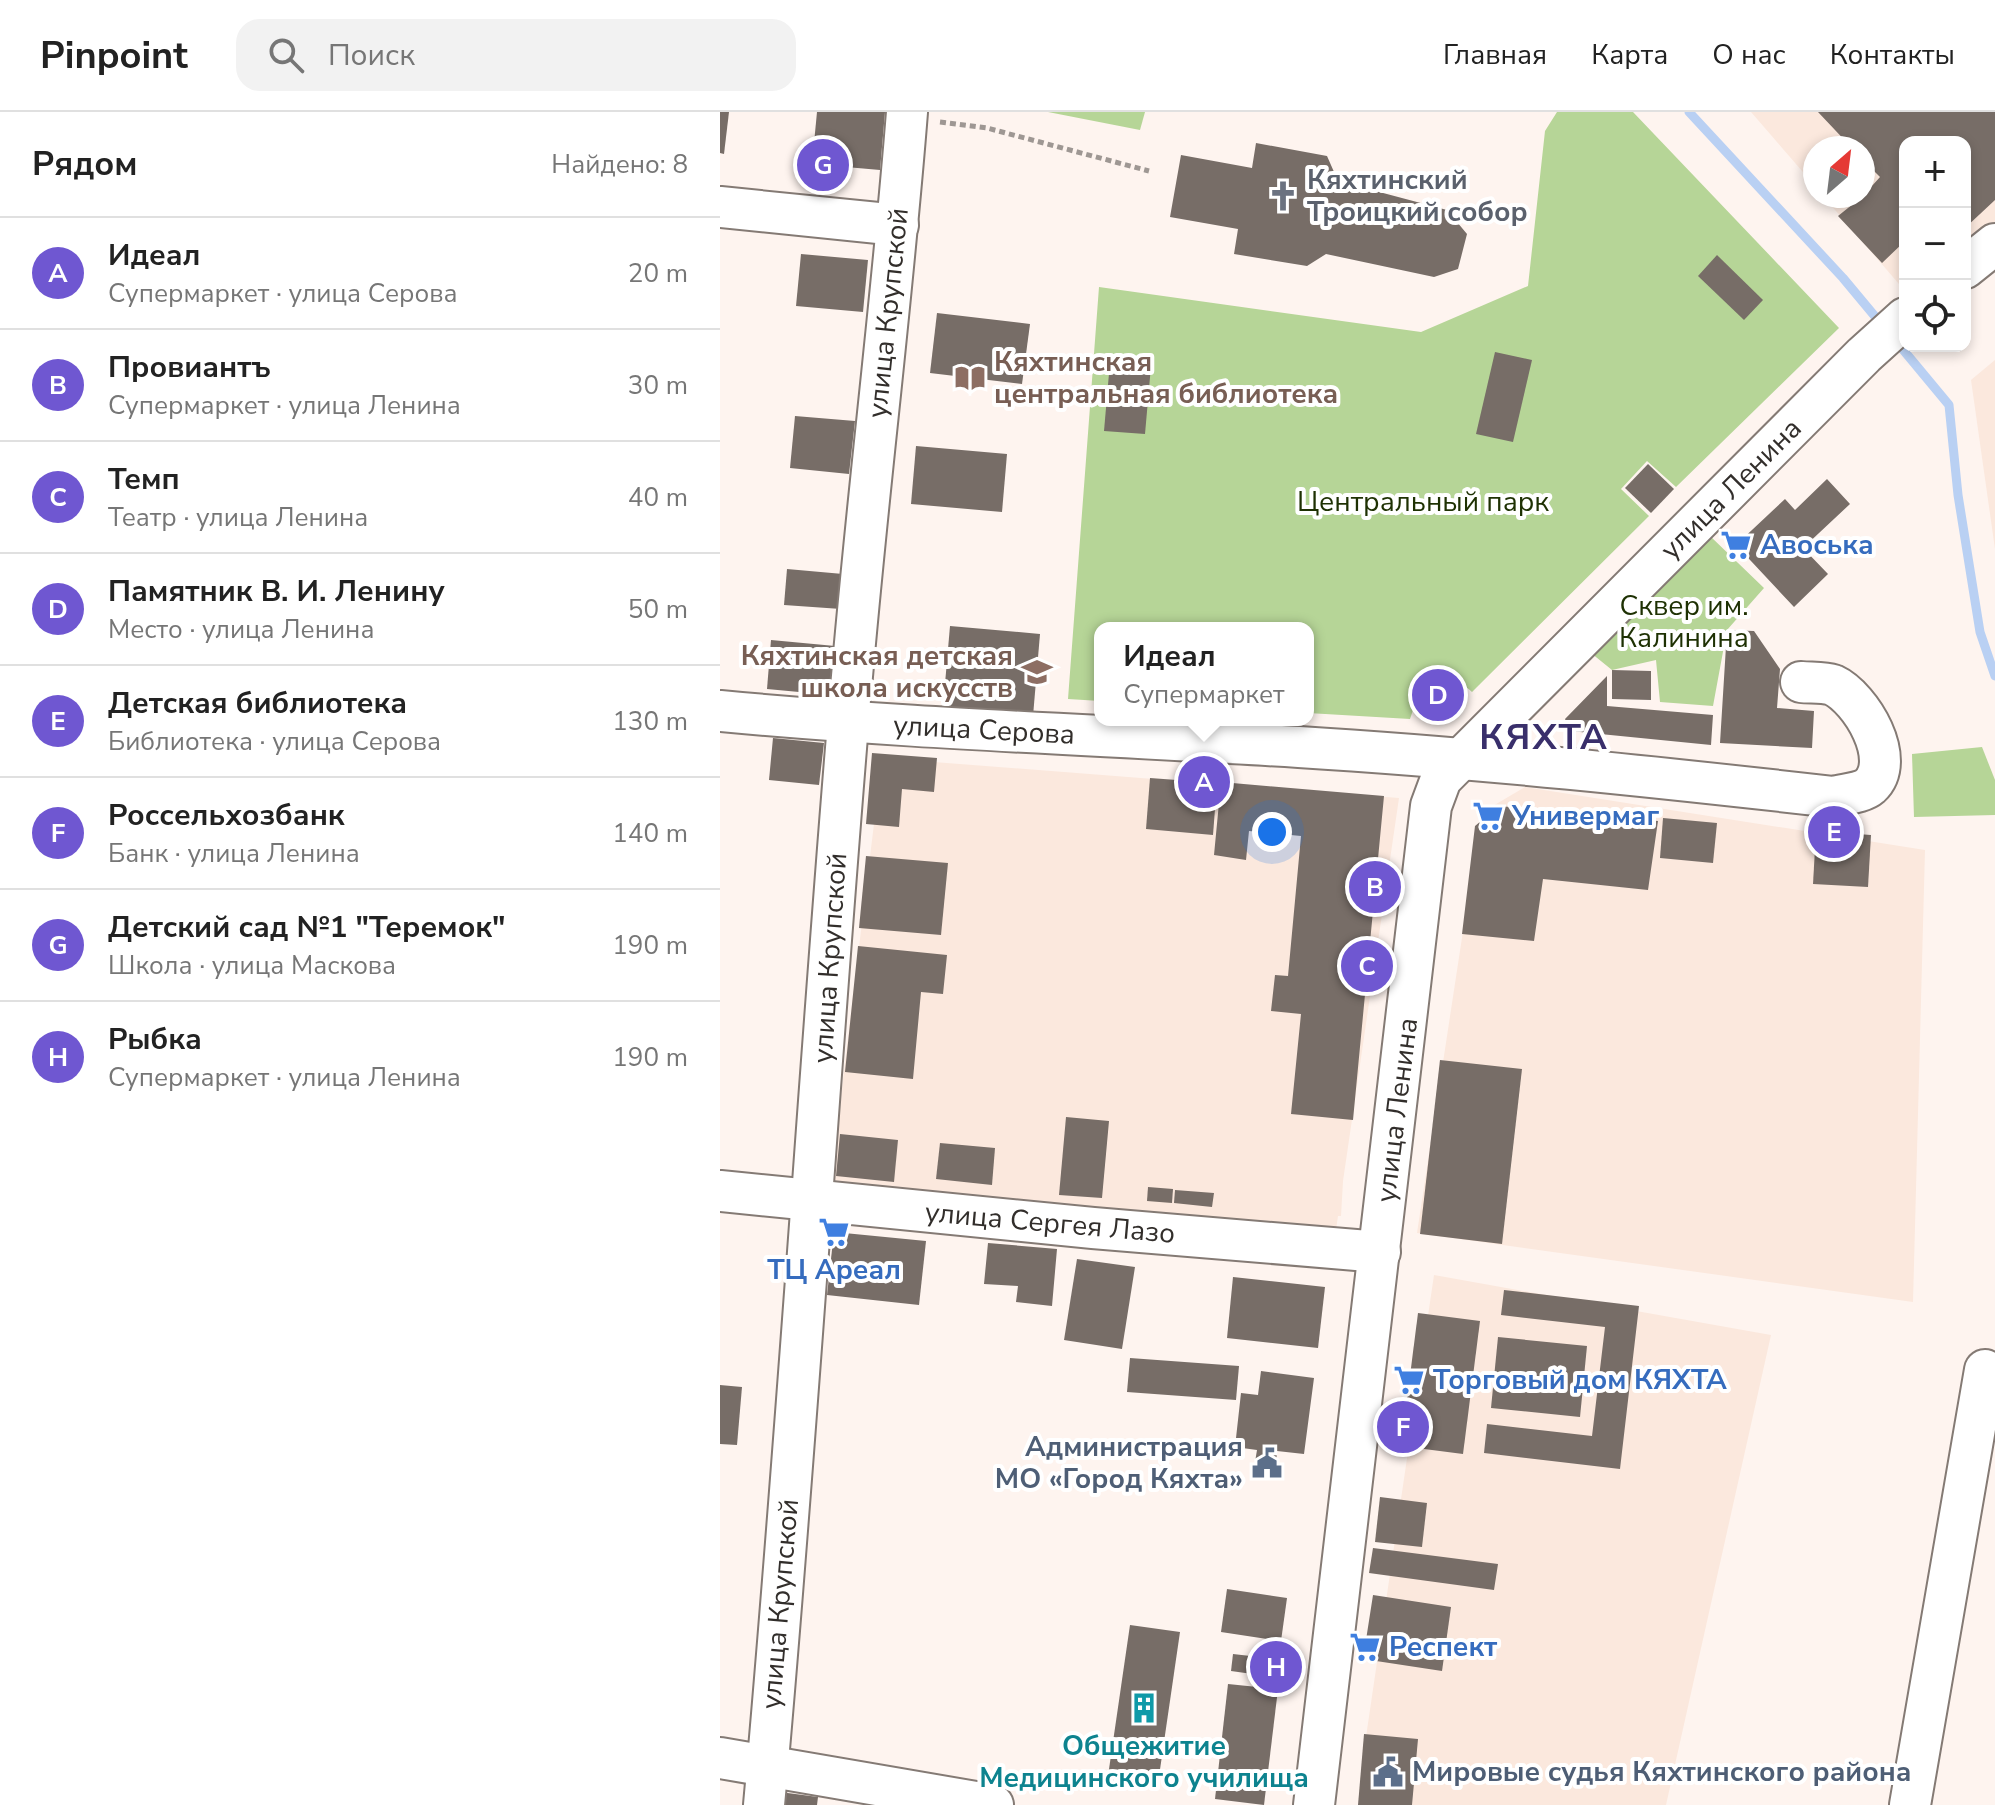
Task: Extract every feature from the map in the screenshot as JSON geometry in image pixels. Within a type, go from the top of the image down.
[{"type":"street","name":"улица Крупской","points":[[766,1786],[848,723],[907,115]]},
{"type":"street","points":[[720,207],[898,225]]},
{"type":"street","points":[[1971,263],[1995,244]]},
{"type":"street","name":"улица Ленина","points":[[1314,1805],[1431,806],[1441,779],[1864,355],[1899,324]]},
{"type":"street","name":"улица Серова","points":[[720,711],[848,723],[1299,747],[1459,759],[1834,797],[1868,788],[1879,773],[1874,730],[1856,706],[1833,685],[1801,682]]},
{"type":"street","name":"улица Сергея Лазо","points":[[720,1191],[1093,1228],[1380,1252]]},
{"type":"street","points":[[1910,1805],[1985,1370]]},
{"type":"street","points":[[720,1758],[766,1786],[993,1805]]},
{"type":"path","points":[[907,115],[987,128],[1149,171]]},
{"type":"shaded area","points":[[1751,112],[1995,112],[1995,229],[1971,249],[1971,136],[1899,136],[1899,284],[1833,208],[1875,208],[1875,136],[1803,136],[1803,172]]},
{"type":"shaded area","points":[[1995,360],[1995,549],[1971,380]]},
{"type":"shaded area","points":[[882,758],[1399,798],[1343,1181],[1341,1216],[1338,1216],[1333,1250],[830,1186]]},
{"type":"shaded area","points":[[1525,787],[1925,850],[1913,1302],[1417,1233],[1481,813]]},
{"type":"shaded area","points":[[1434,1275],[1771,1335],[1666,1805],[1370,1805],[1366,1737]]},
{"type":"green space","points":[[1048,112],[1145,112],[1140,130]]},
{"type":"green space","name":"Центральный парк","points":[[1557,112],[1633,112],[1839,328],[1676,487],[1647,461],[1621,489],[1649,516],[1472,692],[1452,681],[1430,683],[1419,693],[1410,719],[1314,713],[1314,622],[1094,622],[1094,701],[1068,699],[1099,287],[1421,332],[1528,286],[1545,131]]},
{"type":"green space","name":"Сквер им. Калинина","points":[[1710,536],[1764,588],[1727,630],[1713,706],[1660,702],[1656,660],[1612,670],[1591,653]]},
{"type":"green space","points":[[1982,747],[1995,780],[1995,815],[1914,817],[1912,754]]},
{"type":"building","points":[[720,112],[729,112],[724,154],[720,153]]},
{"type":"building","points":[[817,112],[885,112],[880,170],[812,164]]},
{"type":"building","points":[[1818,112],[1995,112],[1995,200],[1971,222],[1971,136],[1899,136],[1899,247],[1882,263],[1838,216],[1848,208],[1875,208],[1875,183],[1880,177],[1875,172],[1875,136],[1841,136]]},
{"type":"building","name":"Кяхтинский Троицкий собор","points":[[1256,143],[1327,156],[1338,181],[1447,210],[1467,234],[1458,269],[1434,277],[1326,254],[1307,266],[1234,254],[1238,229],[1170,217],[1181,155],[1252,168]]},
{"type":"building","points":[[801,254],[868,260],[863,312],[796,306]]},
{"type":"building","points":[[1717,255],[1763,300],[1744,320],[1698,276]]},
{"type":"building","points":[[937,313],[1030,324],[1022,384],[930,373]]},
{"type":"building","points":[[1495,352],[1532,360],[1513,442],[1476,434]]},
{"type":"building","points":[[1110,362],[1151,366],[1145,434],[1104,431]]},
{"type":"building","points":[[795,416],[855,421],[849,474],[790,468]]},
{"type":"building","points":[[916,446],[1007,454],[1002,512],[911,504]]},
{"type":"building","points":[[1648,464],[1674,489],[1651,513],[1625,488]]},
{"type":"building","points":[[1827,479],[1850,504],[1803,548],[1828,574],[1794,607],[1736,545],[1785,499],[1795,510]]},
{"type":"building","points":[[787,569],[843,574],[841,609],[784,605]]},
{"type":"building","points":[[950,626],[1040,634],[1033,716],[943,707]]},
{"type":"building","points":[[1727,630],[1754,631],[1780,669],[1777,708],[1814,711],[1812,748],[1720,743]]},
{"type":"building","points":[[771,640],[835,646],[831,695],[767,689]]},
{"type":"building","points":[[1612,670],[1651,671],[1651,700],[1612,699]]},
{"type":"building","points":[[1607,676],[1607,706],[1713,715],[1711,745],[1570,731],[1565,719]]},
{"type":"building","points":[[773,738],[824,743],[819,785],[769,780]]},
{"type":"building","points":[[872,753],[937,758],[934,792],[902,789],[899,827],[866,824]]},
{"type":"building","points":[[1150,778],[1217,783],[1213,835],[1146,829]]},
{"type":"building","points":[[1221,782],[1384,796],[1353,1120],[1291,1114],[1301,1014],[1271,1011],[1275,975],[1288,976],[1301,836],[1249,831],[1246,860],[1214,855]]},
{"type":"building","points":[[1499,806],[1658,821],[1648,890],[1543,879],[1534,941],[1462,934],[1475,826]]},
{"type":"building","points":[[1663,818],[1717,823],[1713,863],[1660,858]]},
{"type":"building","points":[[1816,831],[1871,835],[1868,887],[1813,884]]},
{"type":"building","points":[[866,856],[948,863],[941,935],[859,928]]},
{"type":"building","points":[[858,946],[947,955],[943,994],[921,992],[913,1079],[845,1072]]},
{"type":"building","points":[[1440,1060],[1522,1069],[1502,1244],[1420,1234]]},
{"type":"building","points":[[1066,1117],[1109,1121],[1102,1198],[1059,1195]]},
{"type":"building","points":[[840,1134],[898,1140],[894,1182],[836,1176]]},
{"type":"building","points":[[940,1143],[995,1148],[992,1185],[936,1179]]},
{"type":"building","points":[[1148,1187],[1173,1189],[1172,1203],[1147,1201]]},
{"type":"building","points":[[1175,1190],[1214,1193],[1212,1207],[1174,1203]]},
{"type":"building","points":[[834,1232],[926,1241],[919,1305],[827,1295]]},
{"type":"building","points":[[988,1243],[1057,1249],[1052,1306],[1016,1302],[1018,1286],[984,1284]]},
{"type":"building","points":[[1077,1259],[1135,1267],[1122,1349],[1064,1340]]},
{"type":"building","points":[[1233,1277],[1325,1287],[1318,1348],[1227,1338]]},
{"type":"building","points":[[1504,1290],[1639,1306],[1620,1469],[1484,1453],[1487,1424],[1592,1436],[1605,1327],[1501,1315]]},
{"type":"building","points":[[1418,1313],[1480,1321],[1463,1454],[1401,1446]]},
{"type":"building","points":[[1498,1337],[1587,1346],[1580,1417],[1491,1408]]},
{"type":"building","points":[[1130,1358],[1239,1366],[1236,1400],[1127,1392]]},
{"type":"building","points":[[1261,1371],[1314,1378],[1304,1454],[1277,1451],[1276,1465],[1255,1462],[1257,1450],[1235,1447],[1241,1393],[1258,1395]]},
{"type":"building","points":[[720,1385],[742,1387],[737,1445],[720,1444]]},
{"type":"building","points":[[1380,1497],[1427,1503],[1422,1547],[1375,1542]]},
{"type":"building","points":[[1373,1548],[1498,1564],[1494,1590],[1369,1573]]},
{"type":"building","points":[[1227,1589],[1287,1598],[1281,1641],[1221,1632]]},
{"type":"building","points":[[1373,1595],[1451,1607],[1442,1671],[1363,1659]]},
{"type":"building","name":"Общежитие Медицинского училища","points":[[1130,1625],[1180,1632],[1157,1790],[1107,1783]]},
{"type":"building","points":[[1233,1654],[1277,1659],[1274,1677],[1231,1671]]},
{"type":"building","name":"Общежитие Медицинского училища","points":[[1228,1684],[1278,1689],[1264,1805],[1215,1799]]},
{"type":"building","name":"Мировые судья Кяхтинского района","points":[[1364,1734],[1418,1739],[1412,1805],[1358,1805]]},
{"type":"building","points":[[780,1792],[818,1797],[817,1805],[778,1805]]},
{"type":"waterway","points":[[1689,112],[1843,278],[1883,326]]},
{"type":"waterway","points":[[1895,340],[1949,405],[1958,495],[1980,632],[1995,676]]},
{"type":"place","name":"Детский сад №1 \"Теремок\"","points":[[823,165]]},
{"type":"place","name":"Кяхтинский Троицкий собор","points":[[1283,196]]},
{"type":"place","name":"Кяхтинская центральная библиотека","points":[[970,378]]},
{"type":"place","name":"Авоська","points":[[1736,545]]},
{"type":"place","name":"Кяхтинская детская школа искусств","points":[[1037,672]]},
{"type":"place","name":"Памятник В. И. Ленину","points":[[1438,695]]},
{"type":"place","name":"Идеал","points":[[1204,782]]},
{"type":"place","name":"Универмаг","points":[[1488,816]]},
{"type":"place","name":"Детская библиотека","points":[[1834,832]]},
{"type":"place","name":"Провиантъ","points":[[1375,887]]},
{"type":"place","name":"Темп","points":[[1367,966]]},
{"type":"place","name":"ТЦ Ареал","points":[[834,1232]]},
{"type":"place","name":"Торговый дом КЯХТА","points":[[1409,1380]]},
{"type":"place","name":"Россельхозбанк","points":[[1403,1427]]},
{"type":"place","name":"Администрация МО «Город Кяхта»","points":[[1267,1463]]},
{"type":"place","name":"Респект","points":[[1365,1647]]},
{"type":"place","name":"Рыбка","points":[[1276,1667]]},
{"type":"place","name":"Общежитие Медицинского училища","points":[[1144,1708]]},
{"type":"place","name":"Мировые судья Кяхтинского района","points":[[1388,1772]]},
{"type":"district","name":"КЯХТА","points":[[1544,737]]}]
